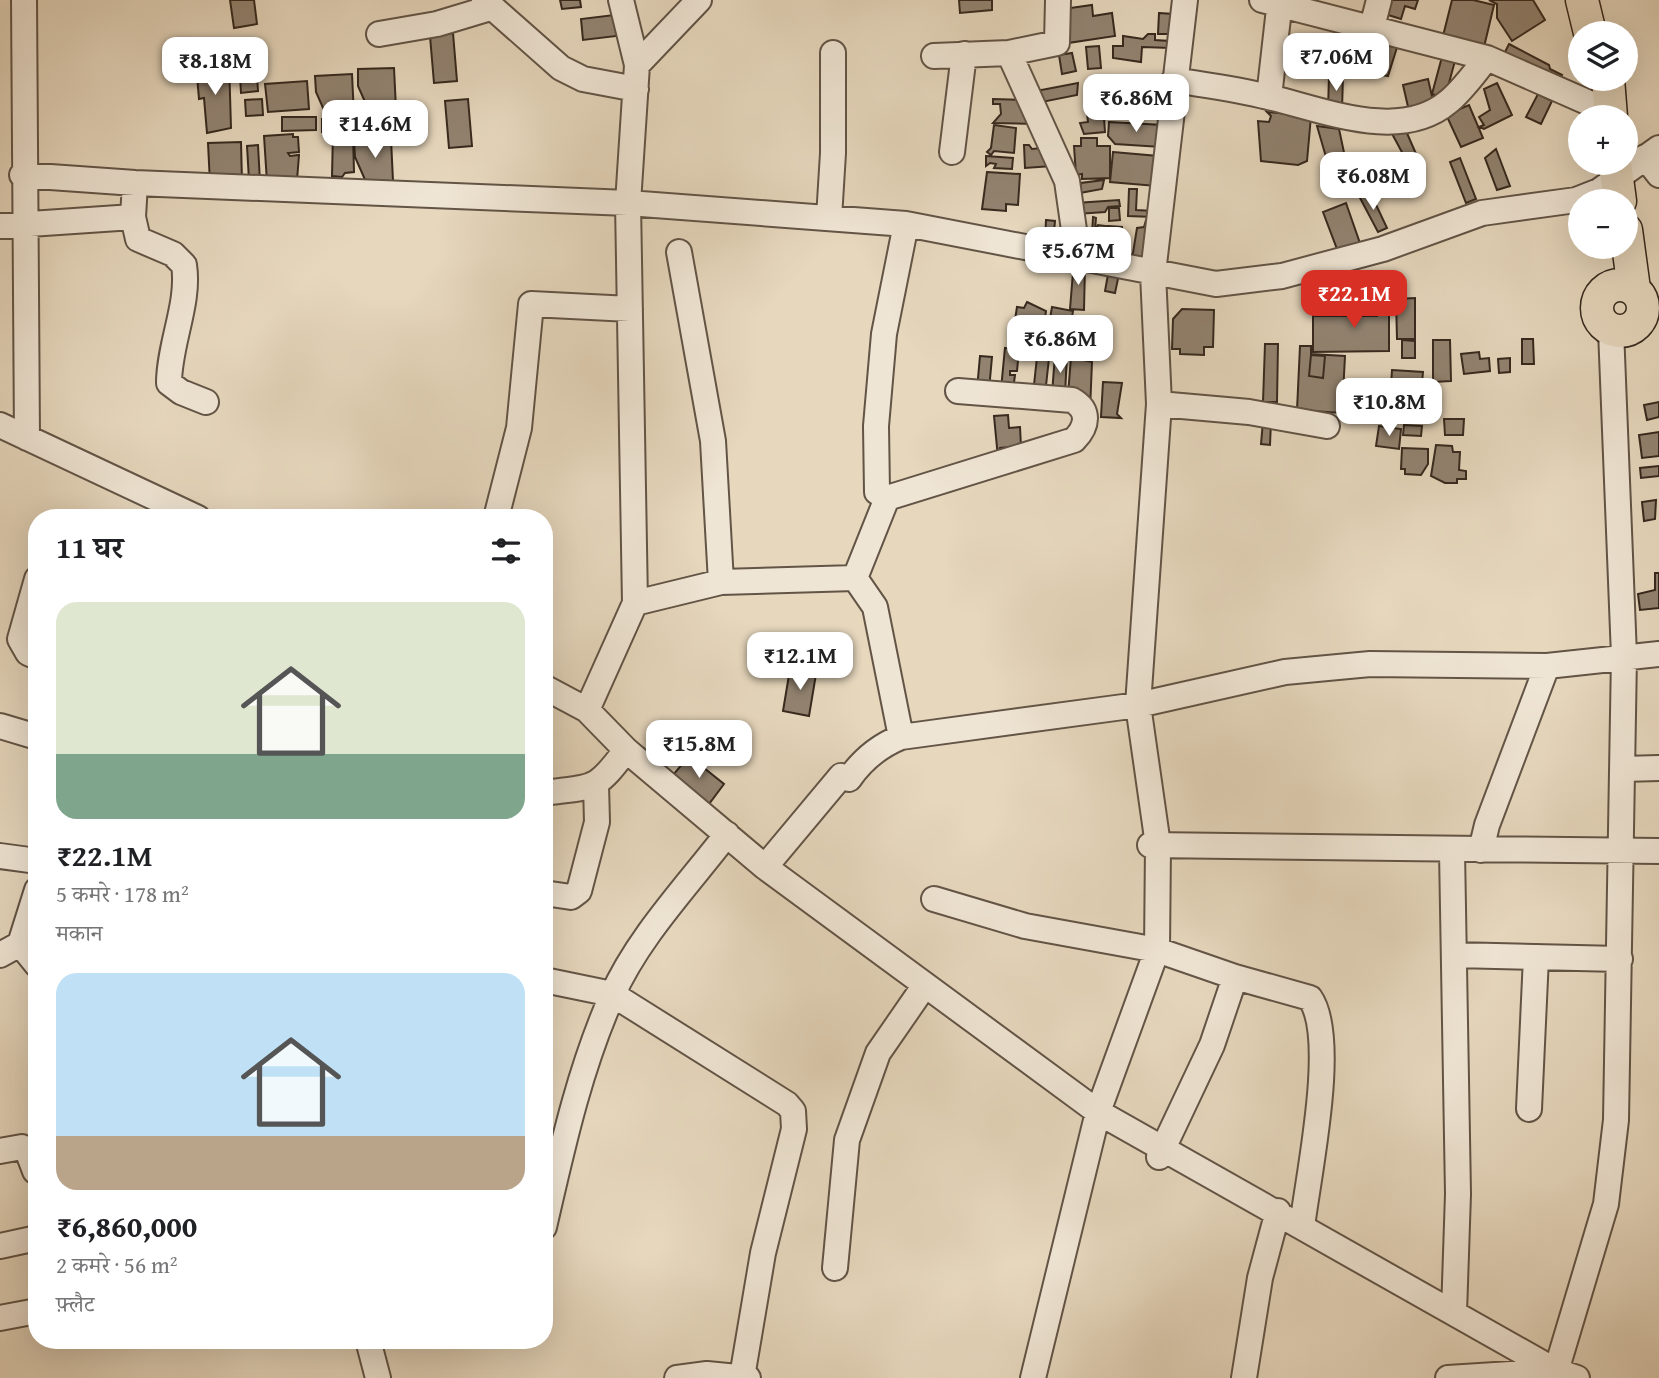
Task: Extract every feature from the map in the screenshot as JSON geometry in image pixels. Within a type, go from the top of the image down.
[{"type":"main road","points":[[1611,259],[1636,313]]},
{"type":"main road","points":[[1629,259],[1636,313]]},
{"type":"street","points":[[24,0],[22,175],[12,226],[27,438]]},
{"type":"street","points":[[587,710],[635,603],[628,203],[637,77],[621,0]]},
{"type":"street","points":[[379,34],[437,23],[487,4],[561,68],[583,79],[637,77],[699,0]]},
{"type":"street","points":[[934,56],[1009,53],[1057,43],[1058,0]]},
{"type":"street","points":[[1033,1378],[1098,1112],[1157,950],[1154,845],[1138,705],[1159,404],[1153,273],[1185,0]]},
{"type":"street","points":[[1372,27],[1379,0]]},
{"type":"street","points":[[1269,97],[1274,1],[1487,58],[1601,100]]},
{"type":"street","points":[[829,218],[833,153],[833,53]]},
{"type":"street","points":[[1009,53],[1067,181],[1078,258]]},
{"type":"street","points":[[952,152],[964,54]]},
{"type":"street","points":[[1174,80],[1269,97],[1307,109],[1361,120],[1398,122],[1447,103],[1487,58]]},
{"type":"street","points":[[22,175],[135,183],[628,203],[906,224],[1216,285],[1282,276],[1384,249],[1482,213],[1561,203],[1654,160]]},
{"type":"street","points":[[135,183],[133,217],[138,240],[173,254],[184,265],[184,284],[169,363],[169,383],[181,392],[206,402]]},
{"type":"street","points":[[12,226],[133,217]]},
{"type":"street","points":[[906,224],[884,334],[876,426],[877,492],[887,498],[1074,440],[1084,431],[1086,414],[1082,406],[1072,400],[958,391]]},
{"type":"street","points":[[679,252],[713,441],[721,582]]},
{"type":"street","points":[[498,509],[519,428],[531,304],[630,309]]},
{"type":"street","points":[[1563,1376],[1606,1203],[1616,1120],[1623,656],[1636,313]]},
{"type":"street","points":[[1159,404],[1249,412],[1327,426]]},
{"type":"street","points":[[0,425],[179,509]]},
{"type":"street","points":[[855,578],[887,498]]},
{"type":"street","points":[[635,603],[721,582],[855,578]]},
{"type":"street","points":[[855,578],[875,607],[901,737]]},
{"type":"street","points":[[28,611],[20,639],[28,653]]},
{"type":"street","points":[[765,867],[841,776],[849,779],[858,767],[884,744],[901,737],[1138,705],[1285,672],[1370,664],[1547,666],[1659,654]]},
{"type":"street","points":[[1480,850],[1547,666]]},
{"type":"street","points":[[553,692],[587,710],[626,750],[765,867],[1098,1112],[1162,1153],[1278,1212],[1563,1376]]},
{"type":"street","points":[[0,726],[28,734]]},
{"type":"street","points":[[553,792],[596,785],[605,779],[626,750]]},
{"type":"street","points":[[1623,769],[1659,768]]},
{"type":"street","points":[[553,894],[571,897],[579,891],[597,821],[596,785]]},
{"type":"street","points":[[553,1189],[575,1097],[612,994],[642,946],[727,834]]},
{"type":"street","points":[[1154,845],[1452,851],[1659,851]]},
{"type":"street","points":[[1452,851],[1458,1194],[1454,1313]]},
{"type":"street","points":[[0,856],[28,860]]},
{"type":"street","points":[[934,899],[1025,926],[1157,950],[1235,977],[1310,998],[1317,1008],[1323,1065],[1302,1227]]},
{"type":"street","points":[[28,910],[10,950],[28,960]]},
{"type":"street","points":[[1455,956],[1620,959]]},
{"type":"street","points":[[1529,1109],[1536,957]]},
{"type":"street","points":[[1162,1153],[1212,1045],[1235,977]]},
{"type":"street","points":[[553,982],[612,994],[787,1104],[793,1111],[794,1129],[763,1253],[742,1377]]},
{"type":"street","points":[[835,1268],[846,1140],[878,1054],[925,985]]},
{"type":"street","points":[[0,1151],[22,1147],[28,1153]]},
{"type":"street","points":[[1244,1378],[1260,1278],[1278,1212]]},
{"type":"street","points":[[0,1246],[28,1240]]},
{"type":"street","points":[[0,1318],[28,1313]]},
{"type":"street","points":[[370,1349],[378,1378]]},
{"type":"street","points":[[677,1378],[707,1374],[748,1378]]},
{"type":"street","points":[[1448,1378],[1563,1376]]},
{"type":"building","points":[[230,0],[254,0],[257,24],[234,28]]},
{"type":"building","points":[[560,0],[580,0],[581,7],[562,9]]},
{"type":"building","points":[[959,0],[992,0],[992,10],[960,13]]},
{"type":"building","points":[[1389,0],[1418,0],[1415,9],[1405,6],[1401,19],[1385,14]]},
{"type":"building","points":[[1452,0],[1473,0],[1494,5],[1484,47],[1443,36]]},
{"type":"building","points":[[1489,0],[1533,0],[1545,20],[1512,41],[1497,18],[1497,4]]},
{"type":"building","points":[[1092,5],[1093,16],[1112,13],[1115,36],[1068,43],[1063,9]]},
{"type":"building","points":[[1159,13],[1174,14],[1173,34],[1158,34]]},
{"type":"building","points":[[622,14],[625,35],[583,40],[581,19]]},
{"type":"building","points":[[1353,30],[1399,41],[1388,76],[1353,70],[1356,61],[1348,61]]},
{"type":"building","points":[[453,33],[457,81],[434,83],[430,36]]},
{"type":"building","points":[[1148,34],[1155,34],[1155,40],[1170,41],[1170,48],[1142,47],[1141,62],[1113,58],[1113,46],[1123,46],[1123,36],[1143,39]]},
{"type":"building","points":[[1509,44],[1562,75],[1557,83],[1503,56]]},
{"type":"building","points":[[1099,46],[1101,68],[1088,69],[1086,47]]},
{"type":"building","points":[[1072,53],[1076,71],[1062,74],[1059,55]]},
{"type":"building","points":[[1443,53],[1456,57],[1445,98],[1432,94]]},
{"type":"building","points":[[229,61],[231,128],[207,133],[204,98],[199,99],[196,64],[205,63],[206,71],[222,70]]},
{"type":"building","points":[[394,68],[396,109],[369,111],[358,86],[358,69]]},
{"type":"building","points":[[352,74],[354,116],[327,117],[316,92],[315,76]]},
{"type":"building","points":[[257,76],[258,91],[241,93],[240,77]]},
{"type":"building","points":[[1329,76],[1343,76],[1342,110],[1328,110]]},
{"type":"building","points":[[1428,79],[1434,105],[1409,111],[1403,85]]},
{"type":"building","points":[[307,81],[309,109],[268,112],[265,84]]},
{"type":"building","points":[[1078,83],[1077,95],[1037,103],[1031,92]]},
{"type":"building","points":[[1117,83],[1158,86],[1156,109],[1116,103]]},
{"type":"building","points":[[1497,83],[1512,115],[1484,129],[1479,127],[1484,125],[1479,117],[1490,110],[1484,89]]},
{"type":"building","points":[[1538,94],[1552,101],[1541,124],[1526,117]]},
{"type":"building","points":[[262,99],[263,115],[246,116],[245,100]]},
{"type":"building","points":[[468,99],[472,146],[449,148],[445,101]]},
{"type":"building","points":[[993,99],[1030,100],[1036,124],[993,123],[1001,114],[1000,104],[993,104]]},
{"type":"building","points":[[1455,102],[1458,110],[1469,105],[1483,138],[1461,147],[1443,108]]},
{"type":"building","points":[[1103,104],[1105,132],[1084,134],[1080,123],[1088,122],[1086,105]]},
{"type":"building","points":[[1267,112],[1311,116],[1307,161],[1298,165],[1261,161],[1258,121],[1269,122],[1271,116]]},
{"type":"building","points":[[396,114],[396,127],[362,128],[362,115]]},
{"type":"building","points":[[282,117],[316,117],[316,130],[282,131]]},
{"type":"building","points":[[356,118],[356,131],[322,132],[322,119]]},
{"type":"building","points":[[1109,122],[1163,125],[1161,147],[1115,144],[1108,136]]},
{"type":"building","points":[[1403,124],[1420,163],[1419,170],[1407,175],[1411,169],[1390,130]]},
{"type":"building","points":[[994,125],[1016,128],[1014,153],[994,151],[991,155],[987,152],[991,148]]},
{"type":"building","points":[[1317,126],[1339,129],[1349,176],[1333,181]]},
{"type":"building","points":[[342,132],[344,135],[353,135],[354,172],[345,173],[342,177],[332,176],[333,133]]},
{"type":"building","points":[[293,134],[293,137],[298,137],[299,152],[288,153],[290,156],[299,155],[297,180],[267,182],[264,136]]},
{"type":"building","points":[[1081,138],[1097,138],[1097,146],[1110,146],[1110,178],[1082,179],[1082,174],[1076,175],[1074,146],[1081,146]]},
{"type":"building","points":[[391,139],[393,181],[366,182],[355,157],[354,141]]},
{"type":"building","points":[[241,142],[242,181],[210,183],[208,143]]},
{"type":"building","points":[[258,145],[260,182],[249,180],[247,146]]},
{"type":"building","points":[[1024,145],[1029,145],[1032,149],[1052,147],[1052,166],[1025,168]]},
{"type":"building","points":[[1496,149],[1510,186],[1497,190],[1485,158]]},
{"type":"building","points":[[1113,152],[1158,156],[1156,186],[1110,182]]},
{"type":"building","points":[[986,156],[1013,158],[1012,169],[994,168],[996,164],[990,163],[986,166]]},
{"type":"building","points":[[1460,158],[1476,199],[1466,203],[1450,162]]},
{"type":"building","points":[[987,172],[1020,174],[1018,205],[1006,204],[1006,211],[982,209]]},
{"type":"building","points":[[1104,180],[1102,189],[1080,193],[1081,183]]},
{"type":"building","points":[[1129,189],[1137,189],[1136,210],[1154,211],[1153,217],[1128,216]]},
{"type":"building","points":[[1371,194],[1387,228],[1378,232],[1359,196]]},
{"type":"building","points":[[1119,200],[1120,206],[1108,207],[1105,212],[1077,214],[1076,203]]},
{"type":"building","points":[[1346,203],[1362,249],[1340,257],[1323,212]]},
{"type":"building","points":[[1109,208],[1119,208],[1120,220],[1109,221]]},
{"type":"building","points":[[1093,217],[1096,218],[1095,230],[1098,225],[1106,226],[1104,254],[1091,253]]},
{"type":"building","points":[[1046,220],[1055,221],[1053,243],[1045,242]]},
{"type":"building","points":[[1146,220],[1155,221],[1149,262],[1132,259],[1137,228],[1144,227]]},
{"type":"building","points":[[1108,226],[1122,227],[1120,255],[1106,254]]},
{"type":"building","points":[[1074,260],[1085,266],[1084,310],[1070,309]]},
{"type":"building","points":[[1109,269],[1119,274],[1115,293],[1105,291]]},
{"type":"building","points":[[1373,276],[1374,310],[1360,311],[1359,277]]},
{"type":"building","points":[[1376,283],[1389,293],[1389,351],[1313,352],[1313,316],[1377,316]]},
{"type":"building","points":[[1342,288],[1353,293],[1352,311],[1330,311],[1330,295],[1336,295]]},
{"type":"building","points":[[1415,298],[1415,339],[1397,339],[1396,299]]},
{"type":"building","points":[[1027,302],[1046,311],[1041,343],[1012,339],[1017,307],[1024,308]]},
{"type":"building","points":[[1052,307],[1073,311],[1070,329],[1049,325]]},
{"type":"building","points":[[1182,309],[1214,310],[1213,347],[1204,347],[1204,355],[1180,354],[1180,349],[1172,349],[1173,319]]},
{"type":"building","points":[[1522,339],[1533,339],[1534,364],[1522,364]]},
{"type":"building","points":[[1402,340],[1415,341],[1415,358],[1402,358]]},
{"type":"building","points":[[1433,340],[1450,340],[1451,381],[1433,382]]},
{"type":"building","points":[[1265,344],[1278,344],[1277,402],[1263,402]]},
{"type":"building","points":[[1300,346],[1311,346],[1311,354],[1345,356],[1342,413],[1297,410]]},
{"type":"building","points":[[1005,348],[1019,350],[1017,371],[1010,371],[1010,375],[1015,375],[1013,390],[1001,389]]},
{"type":"building","points":[[1479,352],[1480,359],[1489,358],[1490,371],[1464,374],[1461,354]]},
{"type":"building","points":[[1055,355],[1067,356],[1065,394],[1052,394]]},
{"type":"building","points":[[1311,355],[1325,356],[1323,378],[1309,376]]},
{"type":"building","points":[[980,356],[992,357],[989,390],[977,389]]},
{"type":"building","points":[[1037,357],[1049,358],[1045,395],[1033,394]]},
{"type":"building","points":[[1071,357],[1092,362],[1090,410],[1068,395]]},
{"type":"building","points":[[1510,358],[1510,372],[1499,373],[1498,359]]},
{"type":"building","points":[[1392,370],[1423,372],[1420,403],[1390,401]]},
{"type":"building","points":[[1103,382],[1122,383],[1117,414],[1121,418],[1101,417]]},
{"type":"building","points":[[1659,402],[1659,417],[1647,420],[1644,405]]},
{"type":"building","points":[[1402,409],[1414,411],[1413,421],[1401,420]]},
{"type":"building","points":[[1008,415],[1009,428],[1020,427],[1021,446],[1000,448],[998,458],[994,416]]},
{"type":"building","points":[[1444,419],[1464,419],[1463,435],[1445,435]]},
{"type":"building","points":[[1263,421],[1271,422],[1270,445],[1261,444]]},
{"type":"building","points":[[1404,425],[1422,426],[1421,436],[1403,435]]},
{"type":"building","points":[[1379,426],[1401,429],[1399,449],[1376,446]]},
{"type":"building","points":[[1659,432],[1659,456],[1642,458],[1639,435]]},
{"type":"building","points":[[1436,445],[1452,446],[1453,452],[1460,452],[1459,470],[1466,471],[1466,479],[1457,479],[1457,483],[1445,483],[1431,476]]},
{"type":"building","points":[[1402,448],[1428,449],[1428,464],[1421,475],[1405,474],[1405,469],[1401,469]]},
{"type":"building","points":[[1659,466],[1659,476],[1641,478],[1640,468]]},
{"type":"building","points":[[1656,500],[1655,519],[1644,521],[1642,502]]},
{"type":"building","points":[[1655,573],[1659,573],[1659,608],[1640,610],[1638,594],[1655,590]]},
{"type":"building","points":[[790,669],[816,674],[809,716],[783,711]]},
{"type":"building","points":[[689,756],[724,784],[709,804],[673,775]]}]
